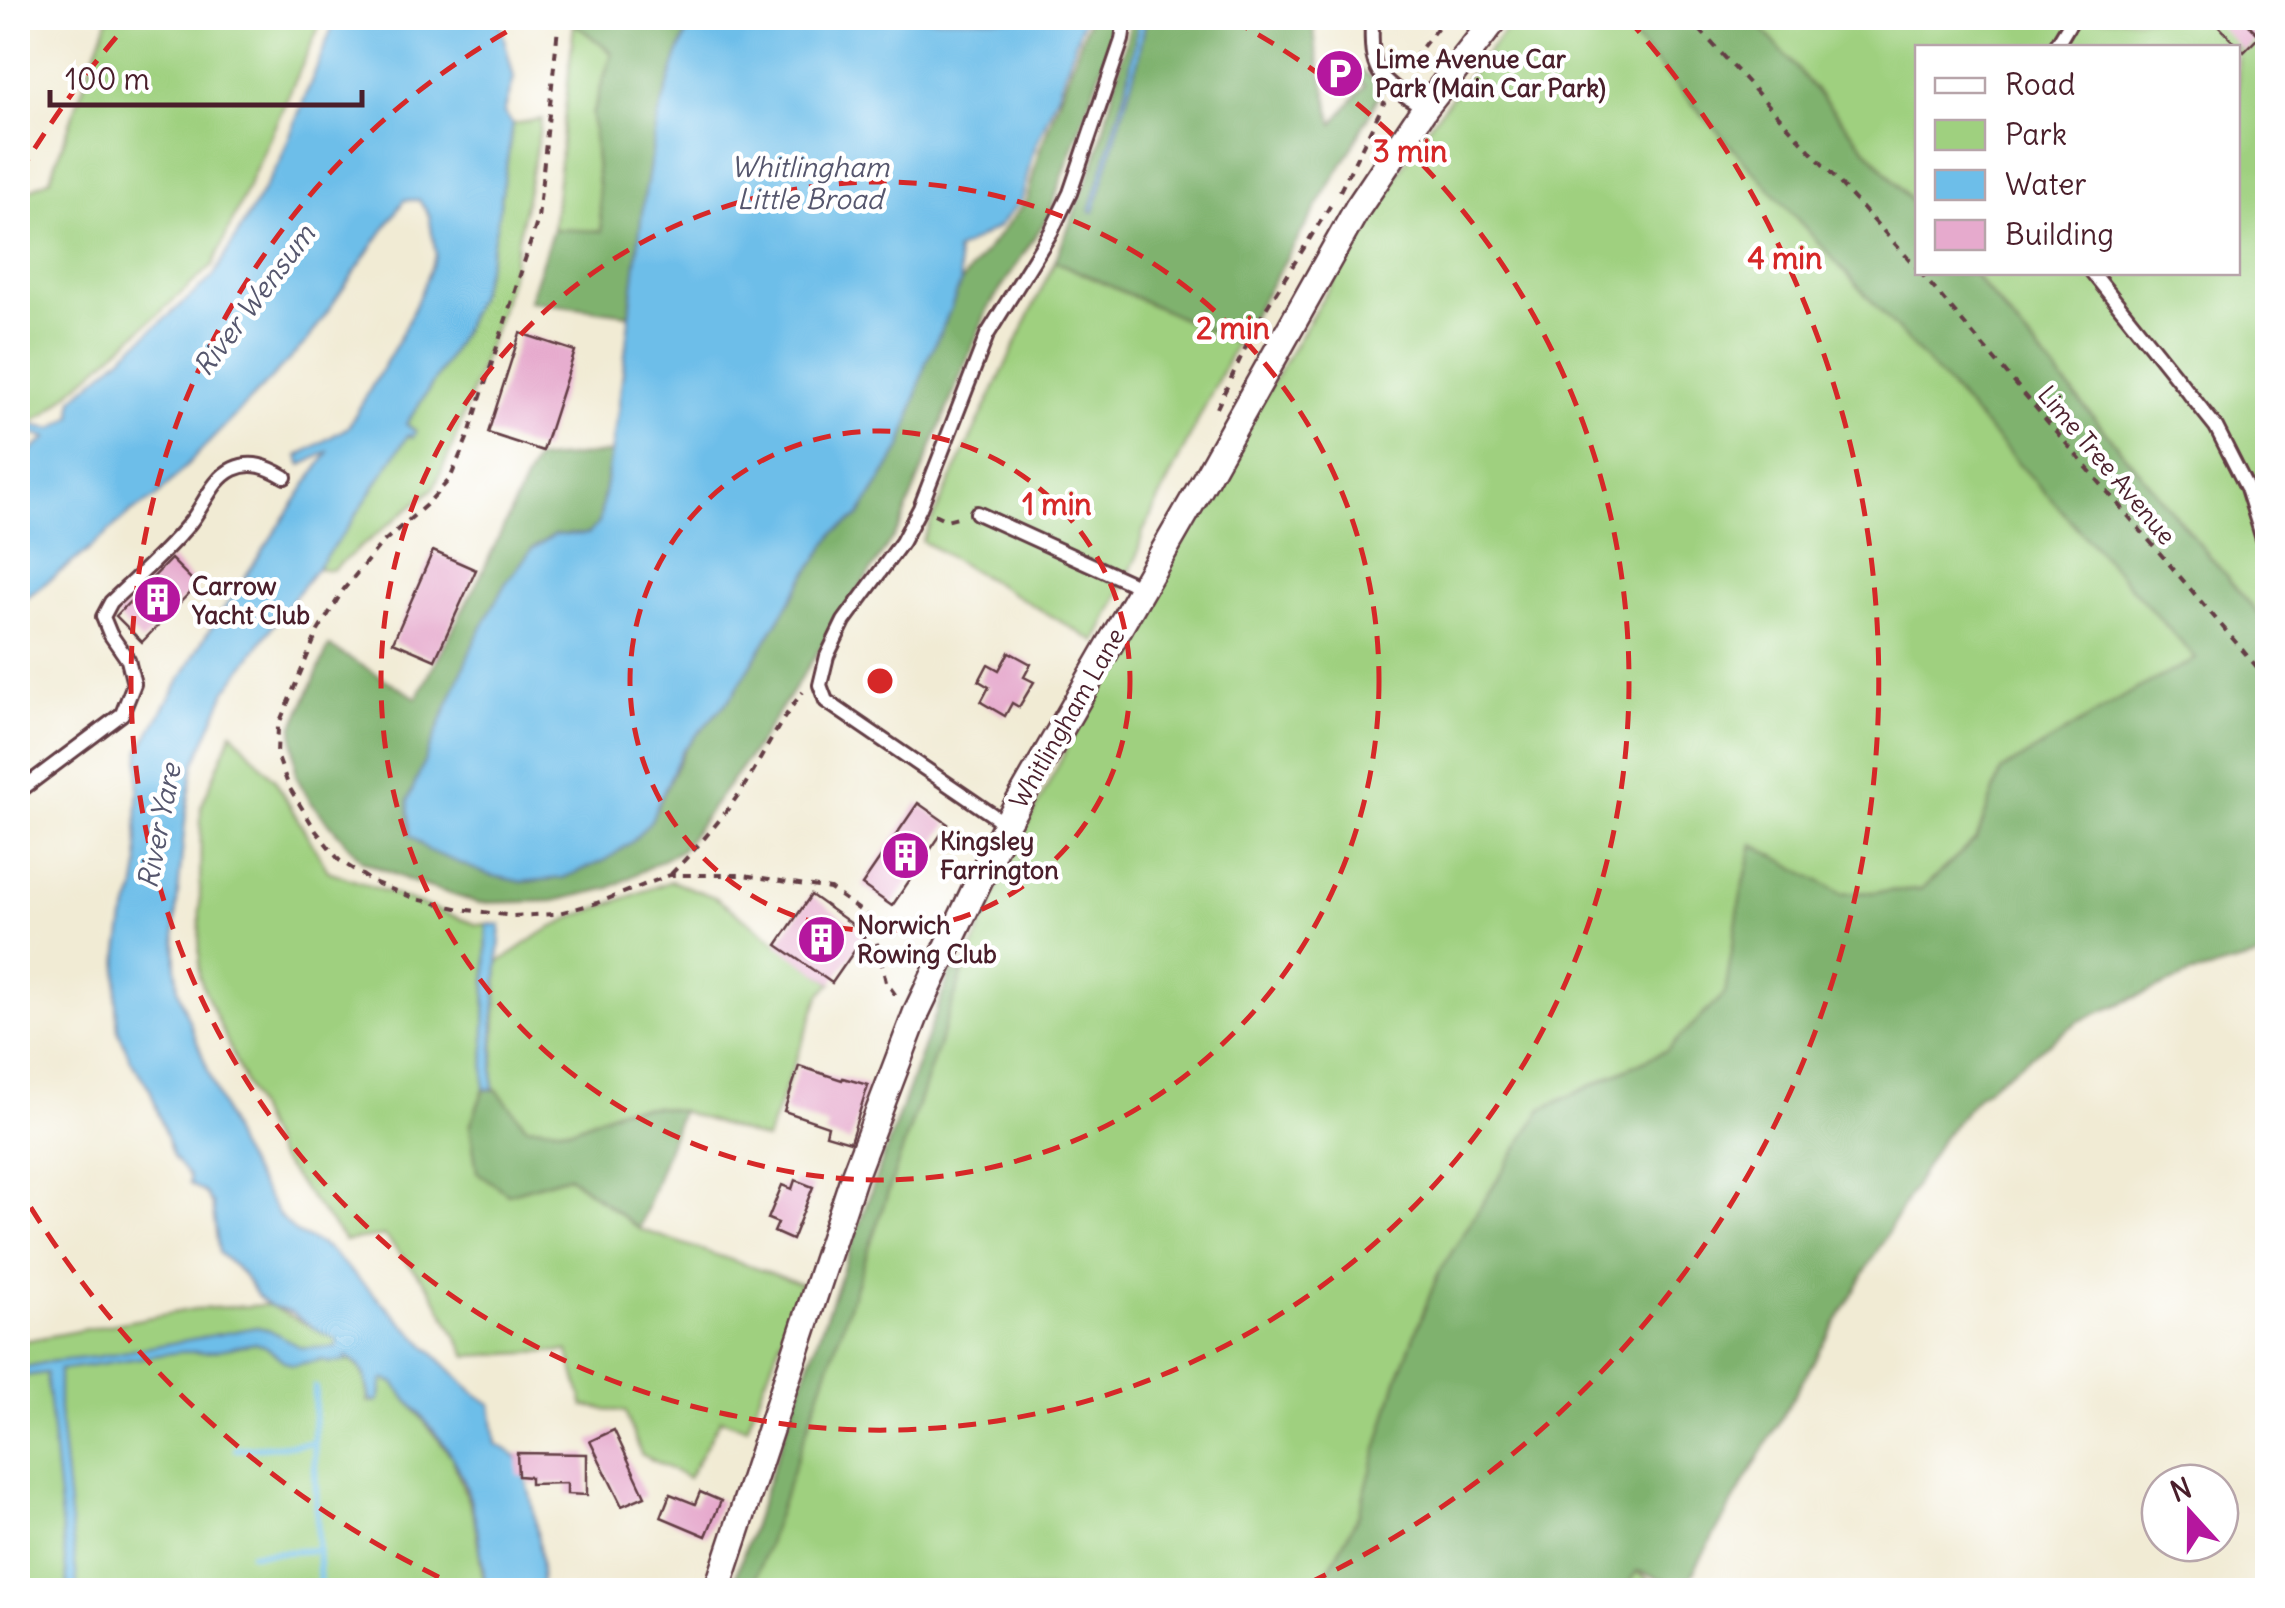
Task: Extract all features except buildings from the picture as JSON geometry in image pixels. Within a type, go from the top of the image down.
[{"type":"street","name":"Whitlingham Lane","points":[[717,1590],[853,1180],[917,1010],[1006,824],[1357,209],[1425,108],[1496,18]]},
{"type":"lane","points":[[1006,824],[826,701],[820,685],[822,670],[844,621],[902,542],[920,508],[987,335],[1051,232],[1070,193],[1122,40],[1125,18]]},
{"type":"lane","points":[[1372,18],[1371,54],[1379,72],[1392,87],[1425,108]]},
{"type":"lane","points":[[2056,45],[2073,18]]},
{"type":"lane","points":[[2094,275],[2216,427],[2247,488],[2268,555]]},
{"type":"lane","points":[[18,792],[122,714],[134,684],[128,660],[103,617],[111,602],[190,524],[218,480],[230,470],[248,464],[269,468],[285,477]]},
{"type":"lane","points":[[977,513],[1141,590]]},
{"type":"path","points":[[560,18],[538,220],[469,434],[450,479],[426,506],[381,544],[344,589],[318,630],[278,726],[277,755],[290,787],[316,830],[339,860],[373,882],[416,899],[513,916],[555,914],[670,874],[744,875],[830,889],[871,918],[886,982],[898,998],[917,1010]]},
{"type":"path","name":"Lime Tree Avenue","points":[[1689,18],[1915,267]]},
{"type":"path","name":"Lime Tree Avenue","points":[[1922,275],[2268,680]]},
{"type":"path","points":[[920,508],[946,520],[977,513]]},
{"type":"path","points":[[670,874],[703,842],[741,790],[792,706],[822,670]]},
{"type":"green space","points":[[108,18],[323,18],[213,265],[46,414],[18,430],[18,196],[50,179]]},
{"type":"green space","points":[[574,18],[694,18],[658,118],[629,314],[529,301],[553,229],[602,231],[592,115],[612,53],[574,23]]},
{"type":"green space","points":[[1089,18],[1117,18],[1048,217],[988,308],[899,528],[756,747],[681,850],[610,888],[554,901],[478,903],[362,861],[310,801],[296,776],[293,728],[329,646],[417,698],[535,460],[611,453],[599,523],[588,534],[554,535],[532,549],[522,882],[563,878],[606,860],[651,820],[685,748],[733,695],[835,532],[859,516],[902,446],[925,365],[961,282],[1027,200],[1038,155]]},
{"type":"green space","points":[[1132,18],[1313,18],[1333,124],[1365,85],[1356,76],[1361,70],[1383,87],[1352,148],[1236,343],[1055,261],[1096,158]]},
{"type":"green space","points":[[1515,18],[1615,18],[2197,659],[2137,689],[2001,771],[1977,838],[1922,889],[1842,894],[1753,845],[1726,994],[1667,1050],[1542,1109],[1358,1516],[1317,1590],[752,1590],[956,988],[1008,863],[1097,689],[1241,435],[1372,216],[1426,129]]},
{"type":"green space","points":[[1615,18],[1753,18],[1915,206],[1915,275],[1974,275],[2263,620],[2268,632],[2267,955],[2189,975],[2079,1021],[1979,1094],[1939,1143],[1685,1586],[1637,1571],[1624,1590],[1317,1590],[1358,1516],[1397,1380],[1438,1274],[1542,1109],[1667,1050],[1725,994],[1753,844],[1842,894],[1922,889],[1977,838],[2001,771],[2137,689],[2196,659]]},
{"type":"green space","points":[[1753,18],[2267,18],[2267,625],[1975,275],[2240,275],[2240,45],[1915,45],[1915,205]]},
{"type":"green space","points":[[574,23],[612,53],[592,115],[602,232],[553,229]]},
{"type":"green space","points":[[542,119],[501,310],[434,488],[332,570],[317,568],[409,434],[416,431],[406,424],[454,347],[484,277],[513,124]]},
{"type":"green space","points":[[1055,261],[1236,343],[1143,532],[1136,559],[1096,642],[922,541]]},
{"type":"green space","points":[[232,732],[275,780],[328,871],[478,925],[487,924],[484,1089],[470,1126],[508,1194],[568,1176],[639,1229],[802,1284],[747,1428],[721,1419],[688,1478],[641,1454],[625,1412],[584,1406],[568,1351],[467,1356],[430,1288],[385,1236],[345,1241],[277,1156],[199,977],[201,807]]},
{"type":"green space","points":[[671,881],[715,897],[832,983],[820,995],[766,1140],[681,1111],[657,1107],[623,1108],[572,1129],[526,1126],[493,1089],[498,963],[571,918]]},
{"type":"green space","points":[[951,971],[963,973],[752,1590],[731,1590],[802,1382]]},
{"type":"green space","points":[[484,1089],[497,1090],[526,1126],[572,1129],[623,1108],[681,1111],[639,1229],[569,1176],[508,1194],[477,1172],[470,1126]]},
{"type":"green space","points":[[268,1305],[337,1340],[337,1351],[365,1377],[368,1402],[378,1401],[384,1379],[394,1383],[452,1457],[474,1517],[485,1590],[18,1590],[18,1342],[194,1309]]},
{"type":"green space","points":[[1636,1571],[1663,1590],[1624,1590]]},
{"type":"water","points":[[336,18],[499,18],[514,78],[504,113],[513,124],[503,189],[490,255],[470,314],[406,424],[416,432],[413,437],[408,435],[349,526],[226,691],[194,765],[175,923],[178,989],[237,1146],[280,1217],[296,1233],[326,1247],[473,1392],[491,1404],[496,1444],[516,1457],[527,1483],[538,1542],[541,1590],[486,1590],[475,1521],[460,1471],[439,1437],[394,1383],[384,1379],[378,1401],[370,1401],[362,1370],[346,1356],[346,1361],[293,1365],[255,1343],[59,1370],[59,1410],[78,1590],[68,1590],[46,1373],[18,1377],[18,1369],[257,1327],[302,1348],[336,1347],[337,1340],[259,1298],[241,1272],[219,1253],[212,1204],[206,1194],[190,1184],[189,1176],[173,1157],[150,1089],[130,1059],[118,1030],[119,952],[139,867],[140,750],[203,640],[329,451],[302,465],[298,456],[348,427],[395,347],[436,255],[429,215],[419,200],[404,200],[308,340],[156,497],[131,512],[18,604],[18,462],[47,438],[18,428],[18,422],[52,429],[72,417],[73,399],[213,277],[280,161]]},
{"type":"water","name":"Whitlingham Little Broad","points":[[693,18],[1084,18],[1032,155],[1022,199],[998,227],[956,251],[961,282],[925,365],[902,446],[859,516],[835,532],[733,695],[682,751],[651,820],[633,841],[606,860],[563,878],[522,882],[489,875],[429,851],[410,835],[408,800],[475,640],[505,584],[532,549],[554,535],[588,534],[599,523],[658,118]]},
{"type":"water","points":[[1139,18],[1146,18],[1139,57],[1094,212],[1090,211],[1126,89]]},
{"type":"water","points":[[487,924],[501,925],[493,1089],[484,1089]]},
{"type":"waterway","points":[[315,1387],[320,1590]]},
{"type":"waterway","points":[[236,1449],[314,1443]]},
{"type":"waterway","points":[[251,1554],[318,1550]]},
{"type":"place","name":"Lime Avenue Car Park (Main Car Park)","points":[[1340,73]]},
{"type":"place","name":"Carrow Yacht Club","points":[[157,600]]},
{"type":"place","name":"Kingsley Farrington","points":[[905,855]]},
{"type":"place","name":"Norwich Rowing Club","points":[[822,939]]},
{"type":"water label","name":"River Wensum","points":[[254,300]]},
{"type":"water label","name":"River Yare","points":[[159,826]]}]
